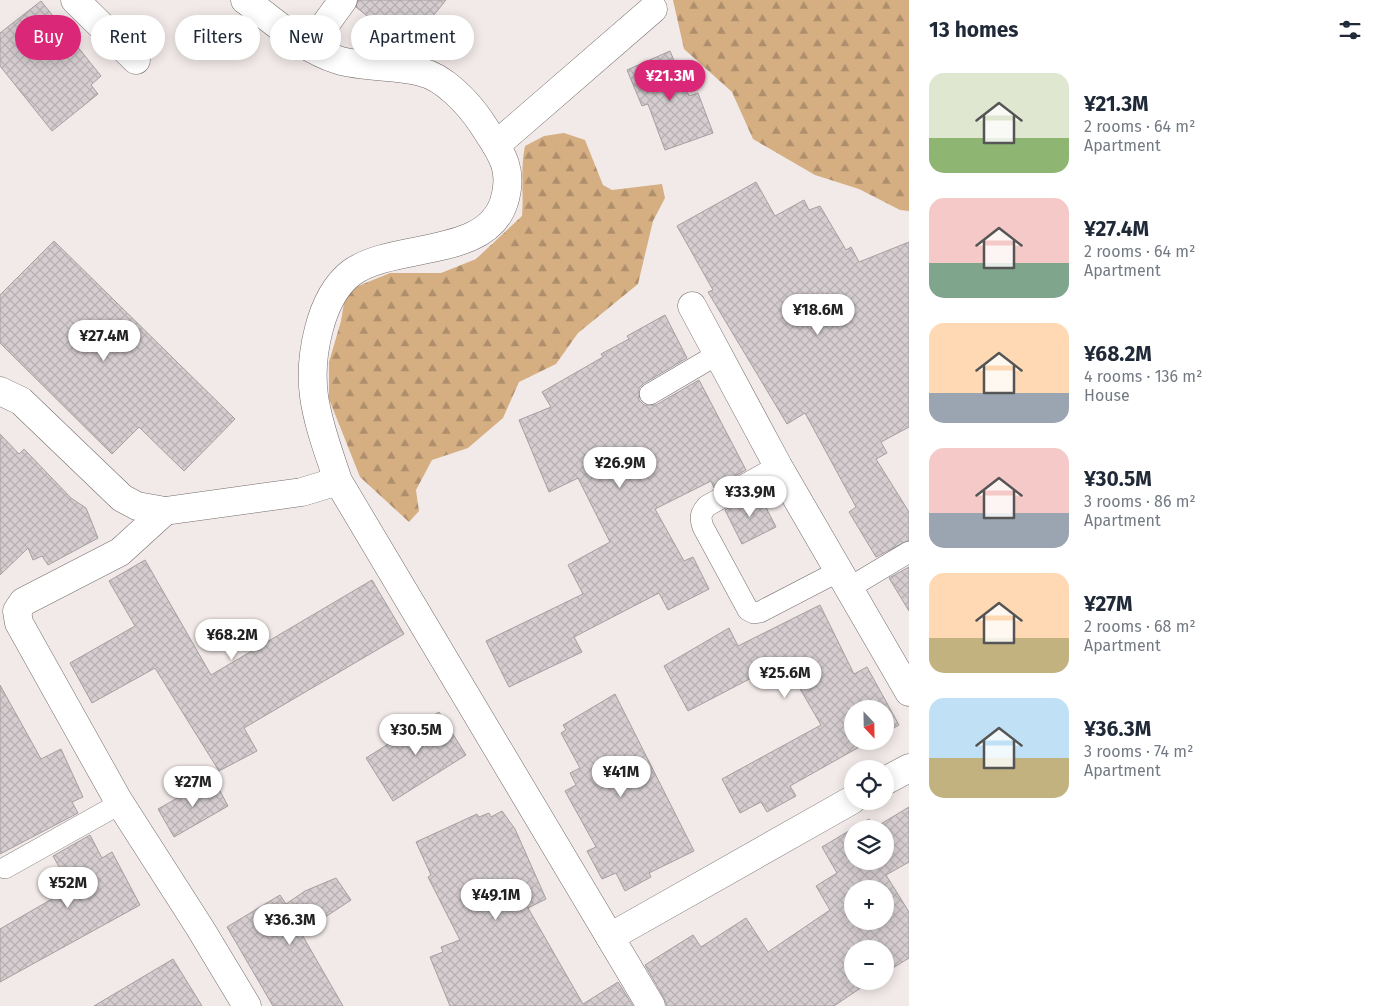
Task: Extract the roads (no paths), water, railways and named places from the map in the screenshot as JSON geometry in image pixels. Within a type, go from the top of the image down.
[{"type":"street","points":[[75,0],[91,16]]},
{"type":"street","points":[[245,0],[270,18]]},
{"type":"street","points":[[332,15],[343,0]]},
{"type":"street","points":[[496,145],[653,9]]},
{"type":"street","points":[[338,60],[422,72],[438,79],[473,110],[503,156],[509,185],[502,209],[490,224],[471,237],[430,248],[383,257],[351,274],[330,299],[315,342],[314,396],[325,441],[338,480],[651,1006]]},
{"type":"street","points":[[692,306],[778,466],[909,692]]},
{"type":"street","points":[[0,391],[21,401],[122,498],[137,506],[165,511],[302,492],[338,480]]},
{"type":"street","points":[[165,511],[120,552],[23,602],[17,611],[19,623],[121,803],[247,1006]]},
{"type":"street","points":[[894,776],[909,768]]},
{"type":"street","points":[[610,937],[844,805]]},
{"type":"lane","points":[[650,394],[718,354]]},
{"type":"lane","points":[[778,466],[707,506],[701,512],[700,518],[703,528],[748,610],[754,614],[909,552]]},
{"type":"lane","points":[[5,868],[121,803]]}]
